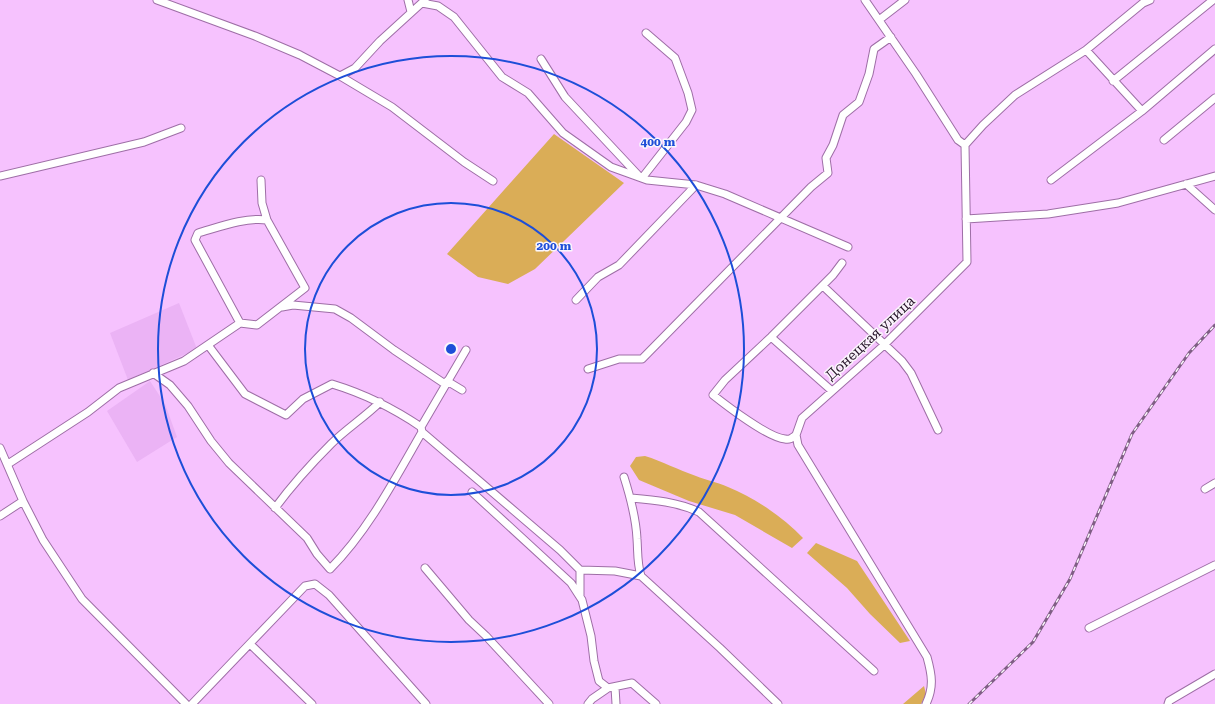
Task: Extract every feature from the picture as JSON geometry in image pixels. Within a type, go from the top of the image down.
[{"type":"street","points":[[157,0],[255,36],[300,55],[340,76],[392,107],[464,162],[493,181]]},
{"type":"street","points":[[408,0],[411,12]]},
{"type":"street","points":[[865,0],[958,140],[965,146]]},
{"type":"street","points":[[879,20],[905,0]]},
{"type":"street","points":[[1150,0],[1143,3],[1086,50],[1015,95],[983,125],[965,146],[966,219],[1048,214],[1118,203],[1215,176]]},
{"type":"street","points":[[1113,81],[1213,0]]},
{"type":"street","points":[[340,76],[355,68],[380,41],[424,1],[438,6],[454,17],[502,77],[528,94],[563,133],[611,167],[641,177],[696,186],[725,194],[848,247]]},
{"type":"street","points":[[641,177],[686,122],[692,110],[688,93],[674,58],[646,33]]},
{"type":"street","points":[[588,368],[619,359],[642,359],[747,254],[780,218],[828,173],[826,158],[833,145],[843,115],[859,102],[869,74],[874,49],[891,37]]},
{"type":"street","points":[[1051,180],[1142,111],[1215,49]]},
{"type":"street","points":[[1086,50],[1142,111]]},
{"type":"street","points":[[541,59],[565,98],[641,177]]},
{"type":"street","points":[[1164,140],[1215,98]]},
{"type":"street","points":[[0,176],[144,142],[181,128]]},
{"type":"street","points":[[8,464],[88,412],[119,388],[184,361],[240,323],[257,325],[305,288],[267,220],[262,203],[261,180]]},
{"type":"street","points":[[1186,184],[1215,210]]},
{"type":"street","points":[[576,300],[598,277],[619,265],[696,186]]},
{"type":"street","points":[[240,323],[195,240],[198,233],[236,223],[261,219],[267,220]]},
{"type":"street","name":"Донецкая улица","points":[[796,435],[802,418],[884,345],[967,262],[966,219]]},
{"type":"street","points":[[842,263],[822,286],[771,337],[724,380],[713,395],[762,429],[784,440],[791,439],[796,435],[798,445],[802,452],[927,657],[932,678],[930,695],[926,704]]},
{"type":"street","points":[[822,286],[902,361],[911,373],[938,430]]},
{"type":"street","points":[[281,307],[294,305],[335,309],[351,318],[394,350],[446,383],[462,390]]},
{"type":"street","points":[[771,337],[832,391]]},
{"type":"street","points":[[208,345],[245,394],[286,415],[303,400],[332,384],[380,402],[421,429],[560,550],[580,570],[615,571],[641,576]]},
{"type":"street","points":[[153,373],[170,385],[183,400],[229,463],[307,538],[317,554],[330,569],[343,556],[371,516],[466,350]]},
{"type":"street","points":[[275,508],[294,484],[331,444],[380,402]]},
{"type":"street","points":[[0,448],[23,501],[43,540],[82,599],[186,704]]},
{"type":"street","points":[[624,477],[631,498],[637,538],[637,563],[641,576],[720,648],[778,704]]},
{"type":"street","points":[[1205,489],[1215,483]]},
{"type":"street","points":[[472,492],[571,582],[580,596]]},
{"type":"street","points":[[631,498],[665,501],[684,505],[698,512],[874,671]]},
{"type":"street","points":[[0,516],[23,501]]},
{"type":"street","points":[[1089,628],[1215,565]]},
{"type":"street","points":[[425,568],[469,620],[527,679],[549,704]]},
{"type":"street","points":[[580,570],[580,596],[591,636],[594,661],[599,681],[612,687]]},
{"type":"street","points":[[192,704],[305,586],[315,584],[329,595],[426,704]]},
{"type":"street","points":[[250,644],[312,704]]},
{"type":"street","points":[[1168,704],[1169,701],[1215,674]]},
{"type":"street","points":[[588,704],[592,699],[612,687],[632,683],[656,704]]},
{"type":"street","points":[[612,687],[616,704]]},
{"type":"shaded area","points":[[554,134],[624,183],[535,269],[508,284],[478,277],[447,254]]},
{"type":"shaded area","points":[[179,303],[197,349],[128,380],[110,333]]},
{"type":"shaded area","points":[[150,381],[165,404],[177,437],[137,462],[107,411]]},
{"type":"shaded area","points":[[645,456],[658,460],[689,474],[738,491],[758,502],[778,516],[803,538],[792,548],[735,515],[689,501],[639,480],[630,466],[636,457]]},
{"type":"shaded area","points":[[816,543],[857,561],[910,641],[900,643],[870,614],[847,588],[807,553]]},
{"type":"shaded area","points":[[924,686],[926,694],[921,704],[903,704]]},
{"type":"railway","points":[[969,704],[1033,642],[1070,579],[1132,434],[1189,353],[1215,325]]}]
